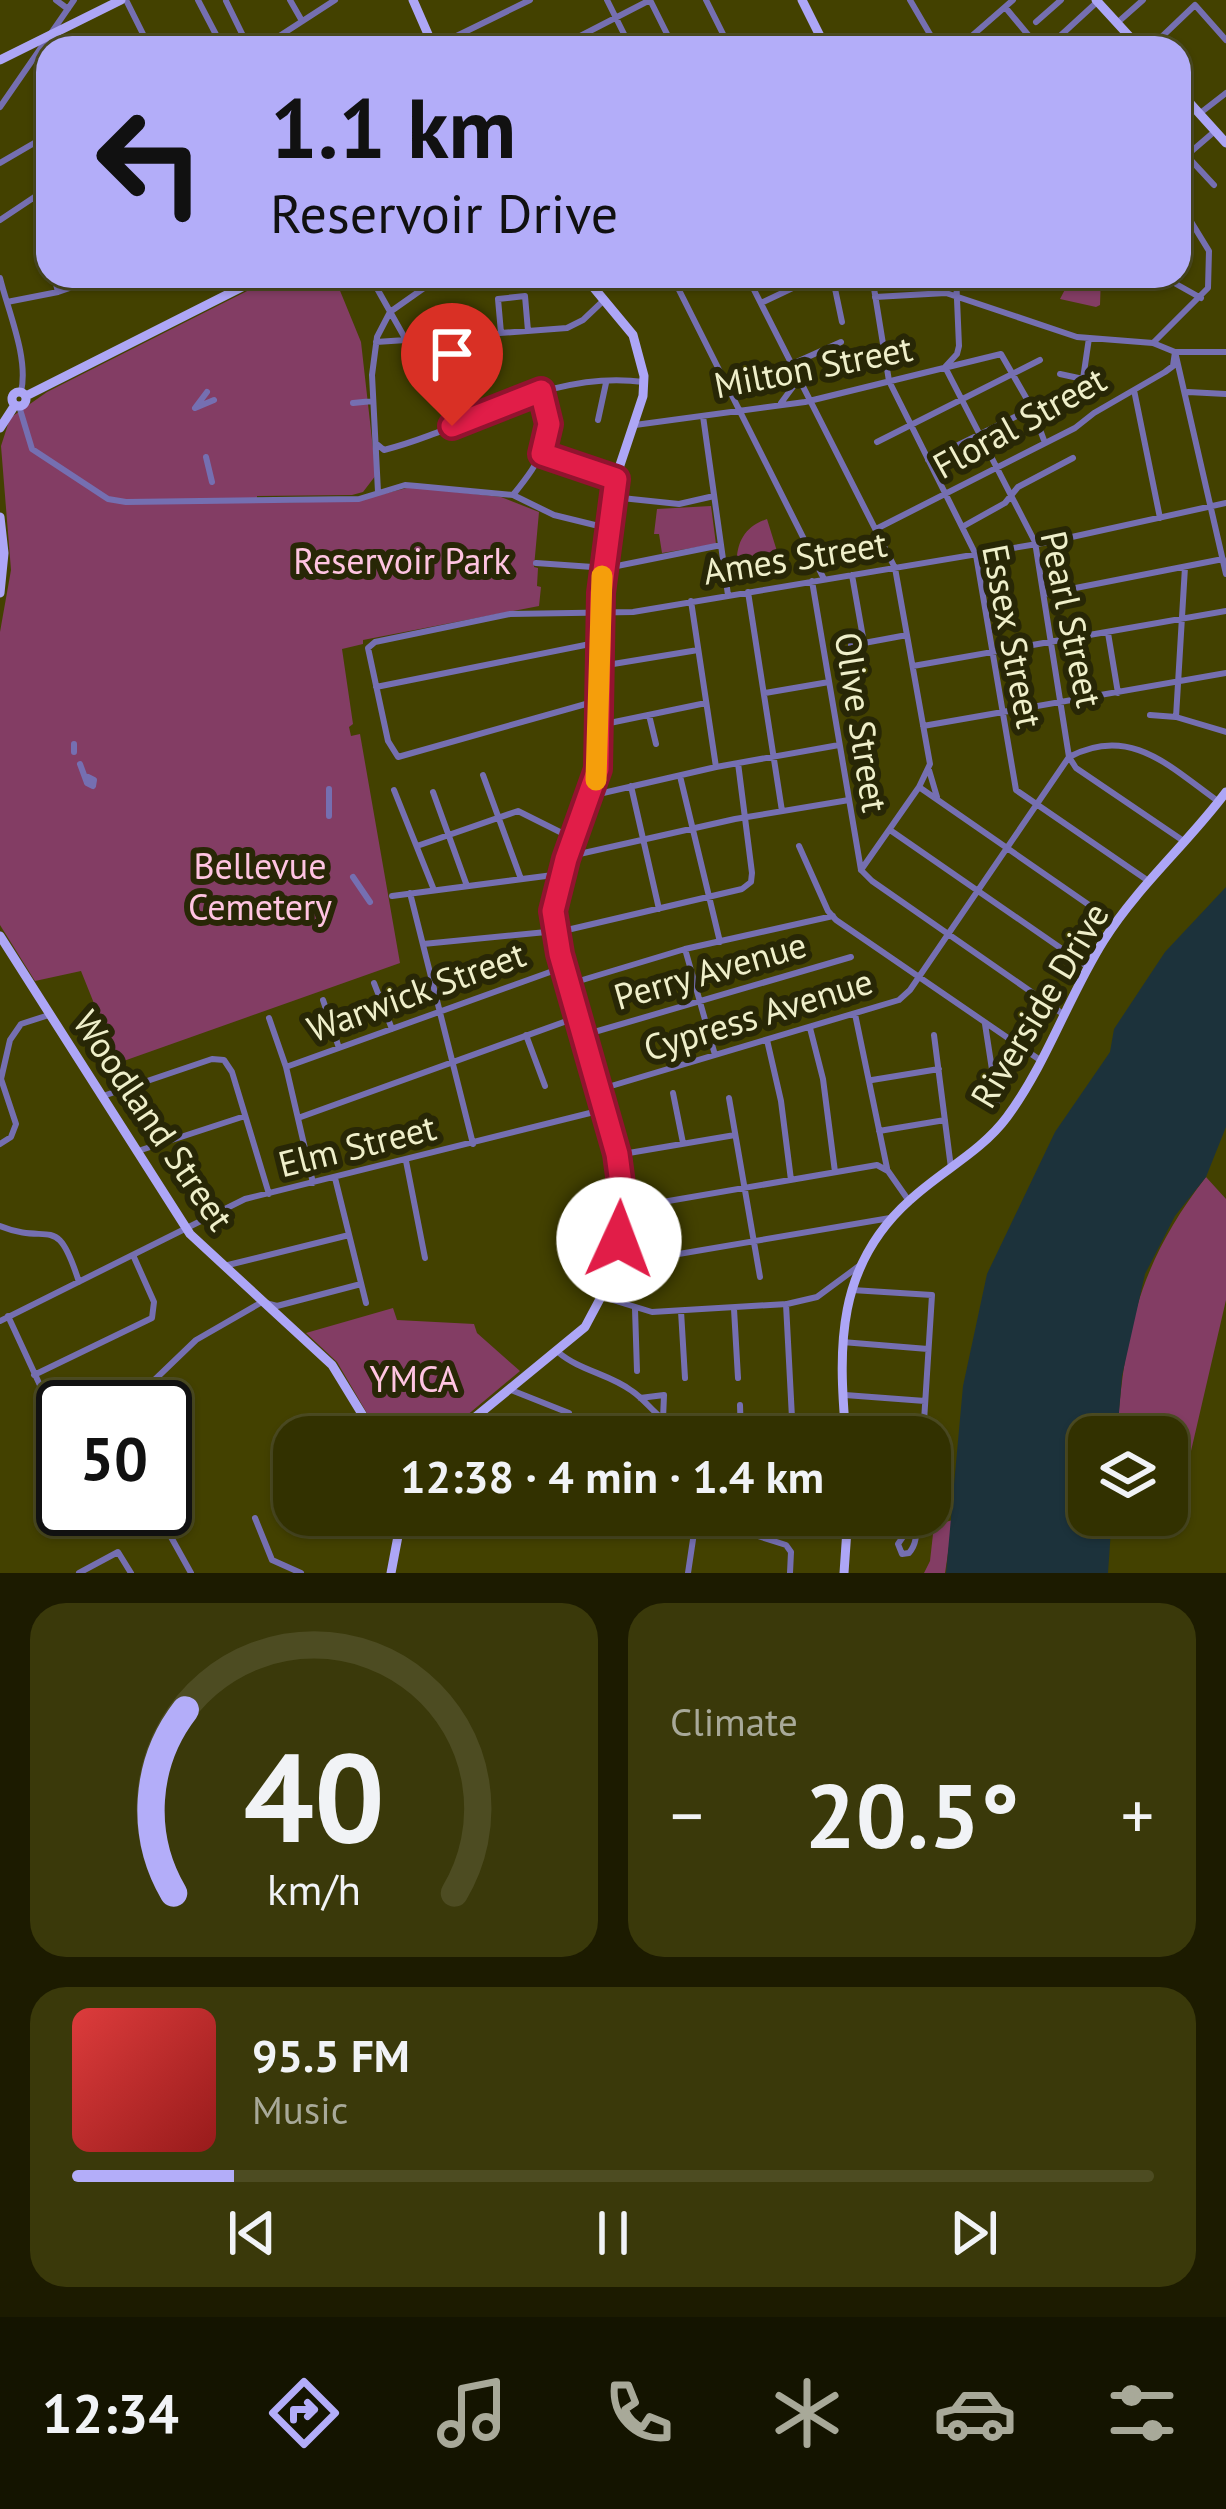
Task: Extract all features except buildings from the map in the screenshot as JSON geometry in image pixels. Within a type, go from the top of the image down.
[{"type":"main road","points":[[51,35],[123,0]]},
{"type":"main road","points":[[413,0],[429,36]]},
{"type":"main road","points":[[802,0],[820,36]]},
{"type":"main road","points":[[1096,1],[1129,36]]},
{"type":"main road","points":[[0,60],[36,42]]},
{"type":"main road","points":[[1191,105],[1226,143]]},
{"type":"main road","points":[[0,409],[241,288]]},
{"type":"main road","points":[[476,1416],[585,1327],[614,1265],[621,1210],[617,1156],[553,911],[566,857],[598,769],[607,528],[644,382],[633,335],[596,288]]},
{"type":"main road","points":[[0,428],[19,400]]},
{"type":"main road","points":[[0,517],[4,553],[0,593]]},
{"type":"main road","name":"Riverside Drive","points":[[844,1416],[841,1342],[862,1264],[909,1201],[997,1130],[1115,923],[1222,797]]},
{"type":"main road","name":"Woodland Street","points":[[0,936],[187,1228],[332,1365],[364,1416]]},
{"type":"main road","points":[[391,1573],[398,1536]]},
{"type":"main road","points":[[844,1573],[847,1536]]},
{"type":"street","points":[[56,0],[68,9]]},
{"type":"street","points":[[51,35],[74,0]]},
{"type":"street","points":[[123,0],[143,36]]},
{"type":"street","points":[[198,0],[217,36]]},
{"type":"street","points":[[290,0],[302,21]]},
{"type":"street","points":[[279,36],[334,0]]},
{"type":"street","points":[[456,36],[530,0]]},
{"type":"street","points":[[607,0],[625,36]]},
{"type":"street","points":[[582,36],[650,0],[668,36]]},
{"type":"street","points":[[706,0],[724,36]]},
{"type":"street","points":[[910,0],[930,36]]},
{"type":"street","points":[[975,36],[1013,0]]},
{"type":"street","points":[[1036,22],[1061,0]]},
{"type":"street","points":[[1117,23],[1143,0]]},
{"type":"street","points":[[226,1],[243,36]]},
{"type":"street","points":[[1060,36],[1096,1]]},
{"type":"street","points":[[1163,36],[1195,5],[1226,40]]},
{"type":"street","points":[[1005,8],[1030,36]]},
{"type":"street","points":[[665,30],[676,24]]},
{"type":"street","points":[[0,107],[35,57]]},
{"type":"street","points":[[1199,114],[1226,93]]},
{"type":"street","points":[[1191,152],[1215,131]]},
{"type":"street","points":[[0,163],[36,142]]},
{"type":"street","points":[[1191,160],[1214,185]]},
{"type":"street","points":[[0,220],[35,197],[36,201]]},
{"type":"street","points":[[1153,344],[1208,289],[1209,251],[1191,222]]},
{"type":"street","points":[[0,278],[22,376],[19,400],[32,449],[108,499],[343,500],[405,485],[514,495],[554,514],[607,528]]},
{"type":"street","points":[[57,288],[58,292]]},
{"type":"street","points":[[6,302],[70,288]]},
{"type":"street","points":[[376,288],[406,340]]},
{"type":"street","points":[[378,492],[373,401],[376,342],[390,314],[425,288]]},
{"type":"street","points":[[678,288],[824,579]]},
{"type":"street","points":[[753,288],[895,568],[933,790],[944,804]]},
{"type":"street","points":[[760,303],[792,288]]},
{"type":"street","points":[[835,288],[842,322]]},
{"type":"street","name":"Essex Street","points":[[874,288],[890,381],[976,555],[1016,790],[1150,882]]},
{"type":"street","points":[[945,367],[958,354],[957,288]]},
{"type":"street","points":[[1185,288],[1201,298]]},
{"type":"street","points":[[875,297],[946,293],[1052,331],[1153,344],[1175,352],[1226,352]]},
{"type":"street","points":[[501,333],[498,299],[525,296],[527,331]]},
{"type":"street","points":[[376,342],[573,326],[606,299]]},
{"type":"street","points":[[1060,374],[1084,379],[1089,338]]},
{"type":"street","points":[[792,364],[841,342]]},
{"type":"street","points":[[1175,352],[1226,574]]},
{"type":"street","name":"Floral Street","points":[[876,529],[1045,443],[1135,390],[1172,366],[1175,352]]},
{"type":"street","name":"Milton Street","points":[[634,425],[810,400],[1002,354],[1013,374]]},
{"type":"street","points":[[877,442],[1040,360]]},
{"type":"street","name":"Pearl Street","points":[[945,367],[1035,544],[1070,757],[1076,768],[1185,842]]},
{"type":"street","points":[[1013,374],[1045,443]]},
{"type":"street","points":[[779,405],[799,378]]},
{"type":"street","points":[[598,420],[606,382]]},
{"type":"street","points":[[378,445],[390,449],[567,383],[644,382]]},
{"type":"street","points":[[436,384],[452,426]]},
{"type":"street","points":[[1135,390],[1160,518]]},
{"type":"street","points":[[514,495],[542,454],[549,424],[541,391]]},
{"type":"street","points":[[207,392],[195,408],[214,400]]},
{"type":"street","points":[[1186,392],[1226,394]]},
{"type":"street","points":[[928,460],[1051,399]]},
{"type":"street","points":[[353,403],[373,401]]},
{"type":"street","points":[[703,416],[728,595]]},
{"type":"street","points":[[542,454],[616,479]]},
{"type":"street","points":[[206,457],[212,482]]},
{"type":"street","points":[[962,527],[1018,487],[1073,458]]},
{"type":"street","points":[[613,497],[680,504],[714,496]]},
{"type":"street","name":"Ames Street","points":[[376,687],[368,657],[370,643],[510,614],[601,615],[691,602],[976,555],[1226,503]]},
{"type":"street","points":[[536,563],[603,568],[721,545]]},
{"type":"street","points":[[1045,594],[1223,559]]},
{"type":"street","points":[[1176,718],[1185,567]]},
{"type":"street","points":[[852,574],[864,643]]},
{"type":"street","name":"Olive Street","points":[[812,581],[861,870]]},
{"type":"street","points":[[748,592],[782,811]]},
{"type":"street","points":[[691,602],[716,767]]},
{"type":"street","points":[[913,666],[1226,611]]},
{"type":"street","points":[[1108,633],[1118,693]]},
{"type":"street","points":[[851,644],[908,635]]},
{"type":"street","points":[[600,643],[376,687],[398,757],[600,700]]},
{"type":"street","points":[[600,666],[698,650]]},
{"type":"street","points":[[922,726],[1226,673]]},
{"type":"street","points":[[765,693],[829,682]]},
{"type":"street","points":[[600,725],[706,703]]},
{"type":"street","points":[[649,715],[656,744]]},
{"type":"street","points":[[1150,715],[1226,732]]},
{"type":"street","points":[[590,796],[839,745]]},
{"type":"street","points":[[1070,757],[1132,745],[1222,797]]},
{"type":"street","name":"Cypress Avenue","points":[[601,1089],[899,1000],[1070,757]]},
{"type":"street","points":[[423,944],[555,930],[742,889],[751,882],[738,763]]},
{"type":"street","points":[[80,764],[88,777]]},
{"type":"street","points":[[929,770],[861,870],[1063,1014]]},
{"type":"street","points":[[483,775],[521,879]]},
{"type":"street","points":[[680,775],[720,941]]},
{"type":"street","points":[[631,786],[659,909]]},
{"type":"street","points":[[919,788],[1115,923]]},
{"type":"street","points":[[329,789],[329,816]]},
{"type":"street","points":[[394,790],[434,890]]},
{"type":"street","points":[[433,792],[467,886]]},
{"type":"street","points":[[566,857],[692,827],[849,800]]},
{"type":"street","points":[[418,847],[518,811],[574,839]]},
{"type":"street","points":[[890,830],[1088,967]]},
{"type":"street","points":[[799,846],[833,916],[1040,1060]]},
{"type":"street","points":[[392,896],[561,874]]},
{"type":"street","points":[[353,878],[370,902]]},
{"type":"street","points":[[410,892],[473,1144]]},
{"type":"street","points":[[569,984],[685,950],[833,916]]},
{"type":"street","points":[[685,950],[715,1055]]},
{"type":"street","name":"Perry Avenue","points":[[584,1035],[851,957]]},
{"type":"street","name":"Warwick Street","points":[[286,1067],[564,967]]},
{"type":"street","points":[[374,983],[392,1029]]},
{"type":"street","points":[[322,1000],[339,1048]]},
{"type":"street","points":[[855,1014],[888,1171],[909,1201]]},
{"type":"street","points":[[0,1144],[13,1134],[17,1121],[1,1079],[10,1040],[21,1024],[51,1015]]},
{"type":"street","points":[[298,1118],[578,1017]]},
{"type":"street","points":[[269,1018],[286,1067],[313,1183]]},
{"type":"street","points":[[986,1024],[997,1102]]},
{"type":"street","points":[[810,1027],[823,1078],[835,1172]]},
{"type":"street","points":[[526,1035],[545,1086]]},
{"type":"street","points":[[934,1035],[952,1168]]},
{"type":"street","points":[[767,1040],[791,1180]]},
{"type":"street","points":[[103,1096],[212,1059],[224,1060],[230,1066],[269,1194]]},
{"type":"street","points":[[870,1080],[939,1069]]},
{"type":"street","points":[[673,1093],[683,1143]]},
{"type":"street","points":[[729,1099],[760,1277]]},
{"type":"street","name":"Elm Street","points":[[4,1318],[245,1199],[606,1109]]},
{"type":"street","points":[[138,1151],[245,1115]]},
{"type":"street","points":[[879,1130],[946,1120]]},
{"type":"street","points":[[617,1156],[735,1135]]},
{"type":"street","points":[[405,1160],[425,1258]]},
{"type":"street","points":[[621,1210],[877,1165],[888,1171]]},
{"type":"street","points":[[335,1177],[365,1303]]},
{"type":"street","points":[[614,1265],[894,1217]]},
{"type":"street","points":[[0,1226],[44,1232],[62,1240],[79,1282]]},
{"type":"street","points":[[223,1266],[349,1235]]},
{"type":"street","points":[[34,1375],[152,1318],[154,1301],[133,1255]]},
{"type":"street","points":[[603,1297],[635,1309],[681,1311],[786,1304],[817,1297],[862,1264]]},
{"type":"street","points":[[154,1380],[191,1344],[262,1302],[277,1306],[361,1284]]},
{"type":"street","points":[[852,1290],[932,1295],[924,1416]]},
{"type":"street","points":[[786,1304],[792,1416]]},
{"type":"street","points":[[734,1308],[737,1378]]},
{"type":"street","points":[[635,1309],[638,1371]]},
{"type":"street","points":[[681,1311],[685,1378]]},
{"type":"street","points":[[4,1318],[36,1380]]},
{"type":"street","points":[[841,1342],[928,1349]]},
{"type":"street","points":[[558,1352],[630,1389],[640,1398],[664,1419],[664,1395],[640,1398]]},
{"type":"street","points":[[508,1389],[569,1412]]},
{"type":"street","points":[[842,1395],[925,1401]]},
{"type":"street","points":[[740,1405],[740,1416]]},
{"type":"street","points":[[916,1516],[915,1545],[909,1553],[901,1553],[898,1544],[916,1516]]},
{"type":"street","points":[[255,1518],[272,1560],[301,1573]]},
{"type":"street","points":[[688,1573],[695,1526],[705,1519],[786,1544],[791,1552],[790,1573]]},
{"type":"street","points":[[171,1537],[191,1573]]},
{"type":"street","points":[[79,1573],[118,1552],[131,1573]]},
{"type":"green space","name":"Bellevue Cemetery","points":[[253,288],[339,288],[361,342],[376,475],[363,492],[352,495],[257,496],[257,503],[355,501],[411,487],[501,497],[539,512],[534,567],[541,587],[539,606],[363,640],[363,644],[342,649],[353,724],[349,727],[351,736],[360,734],[400,963],[118,1063],[81,971],[35,981],[0,925],[0,632],[11,570],[1,446],[10,418],[47,392]]},
{"type":"green space","points":[[1066,288],[1101,288],[1096,307],[1060,299]]},
{"type":"green space","points":[[711,506],[716,544],[662,553],[659,534],[654,534],[657,509]]},
{"type":"green space","points":[[767,519],[780,561],[737,570],[742,538]]},
{"type":"green space","points":[[1206,1177],[1226,1199],[1226,1300],[1188,1464],[1188,1416],[1119,1416],[1139,1299],[1184,1208]]},
{"type":"green space","name":"YMCA","points":[[393,1308],[397,1320],[474,1324],[477,1333],[520,1371],[466,1416],[369,1416],[337,1362],[306,1333]]},
{"type":"green space","points":[[933,1536],[951,1536],[945,1573],[924,1573]]},
{"type":"water","points":[[1226,887],[1226,1127],[1206,1177],[1175,1216],[1145,1274],[1122,1376],[1119,1416],[1068,1416],[1068,1536],[1111,1536],[1108,1573],[946,1573],[963,1386],[987,1274],[1055,1132],[1110,1052],[1114,1029],[1165,952]]},
{"type":"slow traffic","points":[[596,780],[602,576]]},
{"type":"route","points":[[452,426],[541,391],[549,424],[542,454],[616,479],[601,593],[598,769],[553,911],[560,954],[617,1154],[622,1191],[619,1240]]},
{"type":"park label","name":"Reservoir Park","points":[[402,560]]}]
